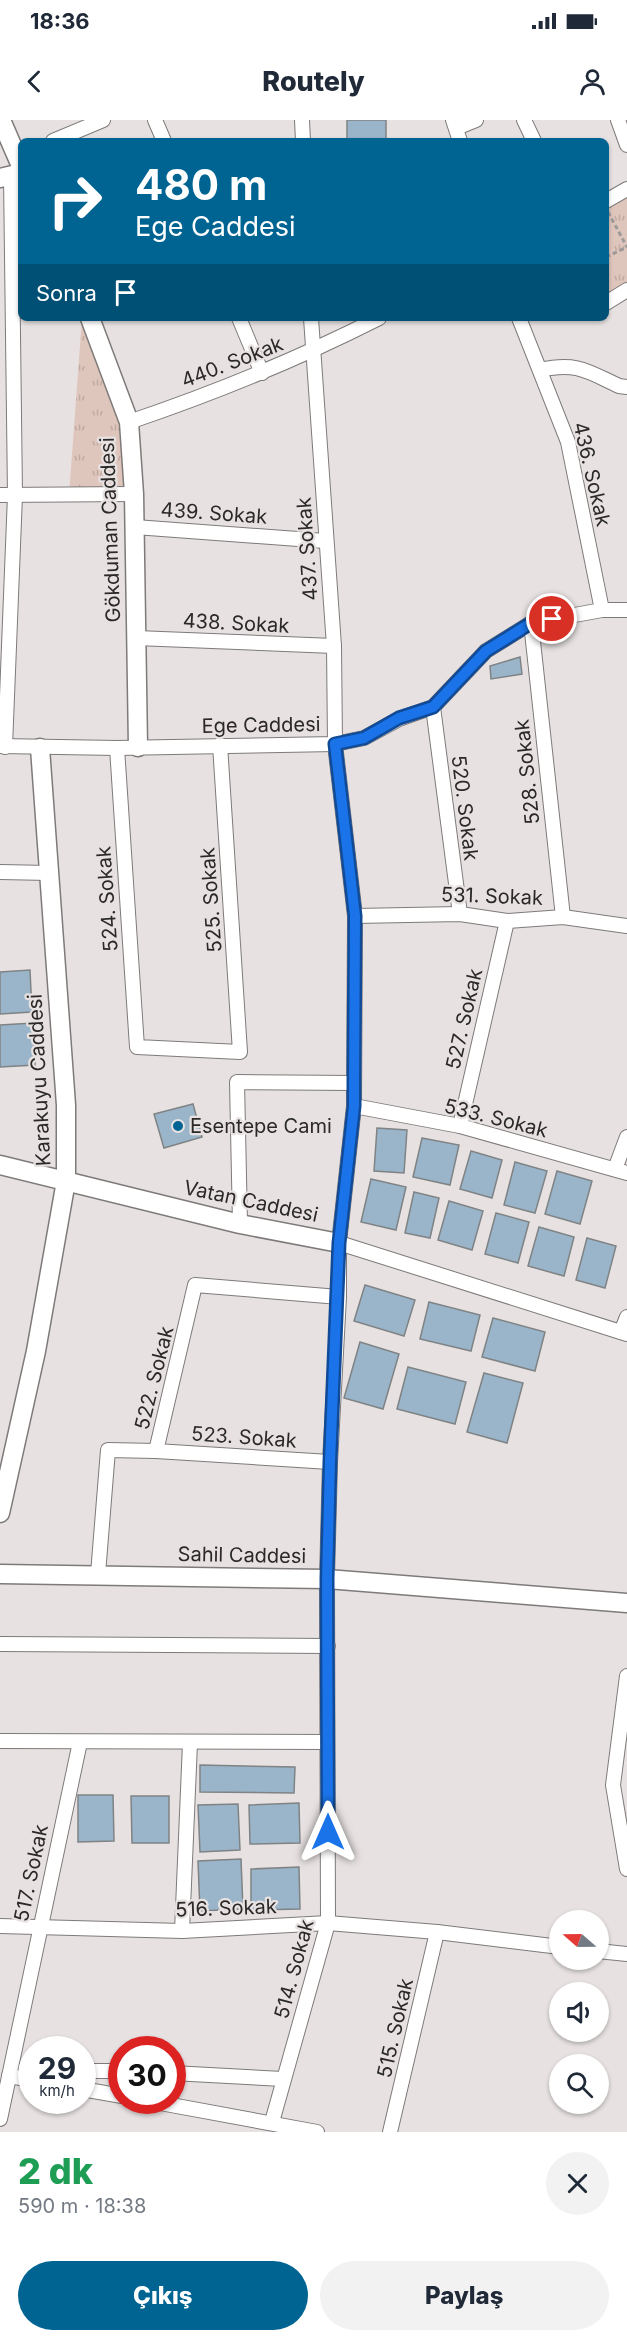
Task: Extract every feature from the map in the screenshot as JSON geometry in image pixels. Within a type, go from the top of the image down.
[{"type":"street","points":[[1,120],[15,167],[15,495],[2,746]]},
{"type":"street","points":[[60,138],[104,120]]},
{"type":"street","points":[[155,120],[163,138]]},
{"type":"street","points":[[302,120],[303,138]]},
{"type":"street","points":[[457,130],[476,120]]},
{"type":"street","points":[[524,120],[533,138]]},
{"type":"street","points":[[618,120],[627,145]]},
{"type":"street","points":[[609,199],[627,189]]},
{"type":"street","points":[[609,301],[627,290]]},
{"type":"street","name":"Gökduman Caddesi","points":[[91,321],[129,422],[135,527],[138,747]]},
{"type":"street","points":[[240,321],[262,373]]},
{"type":"street","name":"437. Sokak","points":[[311,321],[334,646],[335,744]]},
{"type":"street","name":"440. Sokak","points":[[129,422],[262,373],[373,321]]},
{"type":"street","name":"436. Sokak","points":[[520,321],[568,442],[602,610]]},
{"type":"street","points":[[540,370],[577,367],[627,387]]},
{"type":"street","points":[[0,495],[134,494]]},
{"type":"street","name":"439. Sokak","points":[[135,527],[325,541]]},
{"type":"street","name":"Ege Caddesi","points":[[2,746],[117,748],[335,744],[364,738],[399,718],[433,707],[486,651],[531,623],[602,610],[627,610]]},
{"type":"street","name":"528. Sokak","points":[[531,623],[563,917]]},
{"type":"street","name":"438. Sokak","points":[[136,638],[334,646]]},
{"type":"street","name":"520. Sokak","points":[[433,707],[460,914]]},
{"type":"street","name":"514. Sokak","points":[[272,2122],[328,1923],[327,1579],[330,1462],[339,1297],[339,1243],[354,1106],[355,916],[335,744]]},
{"type":"street","name":"525. Sokak","points":[[137,1047],[240,1052],[220,745]]},
{"type":"street","name":"Karakuyu Caddesi","points":[[0,1512],[36,1351],[66,1181],[66,1105],[40,748]]},
{"type":"street","name":"524. Sokak","points":[[117,748],[137,1047]]},
{"type":"street","points":[[0,872],[49,873]]},
{"type":"street","name":"531. Sokak","points":[[355,916],[460,914],[507,921],[563,917],[627,926]]},
{"type":"street","name":"527. Sokak","points":[[460,1126],[507,921]]},
{"type":"street","points":[[240,1224],[237,1082],[354,1083]]},
{"type":"street","name":"533. Sokak","points":[[354,1106],[460,1126],[621,1171]]},
{"type":"street","points":[[621,1171],[627,1137]]},
{"type":"street","name":"Vatan Caddesi","points":[[0,1165],[240,1224],[339,1243],[624,1333]]},
{"type":"street","name":"522. Sokak","points":[[98,1574],[108,1450],[156,1451],[195,1285],[339,1297]]},
{"type":"street","points":[[624,1333],[627,1317]]},
{"type":"street","name":"523. Sokak","points":[[156,1451],[330,1462]]},
{"type":"street","name":"Sahil Caddesi","points":[[0,1574],[327,1579],[627,1603]]},
{"type":"street","points":[[0,1644],[328,1646]]},
{"type":"street","points":[[627,1676],[612,1785],[627,1869]]},
{"type":"street","points":[[0,1741],[327,1742]]},
{"type":"street","name":"517. Sokak","points":[[0,2118],[80,1742]]},
{"type":"street","points":[[182,1930],[190,1743]]},
{"type":"street","name":"516. Sokak","points":[[0,1926],[182,1930],[328,1923],[437,1932],[549,1946]]},
{"type":"street","name":"515. Sokak","points":[[390,2132],[437,1932]]},
{"type":"street","points":[[609,1952],[627,1954]]},
{"type":"street","points":[[186,2074],[283,2079]]},
{"type":"street","points":[[9,2076],[18,2076]]},
{"type":"street","points":[[9,2076],[18,2078]]},
{"type":"street","points":[[186,2107],[317,2132]]},
{"type":"path","points":[[609,214],[627,247],[609,256]]},
{"type":"green space","points":[[627,189],[627,290],[609,301],[609,199]]},
{"type":"green space","points":[[84,321],[133,420],[134,494],[69,495]]},
{"type":"building","points":[[347,120],[386,120],[386,138],[347,138]]},
{"type":"building","points":[[520,657],[522,674],[491,679],[490,666]]},
{"type":"building","points":[[30,970],[32,1012],[0,1014],[0,972]]},
{"type":"building","points":[[33,1023],[35,1065],[0,1067],[0,1025]]},
{"type":"building","name":"Esentepe Cami","points":[[193,1104],[202,1137],[164,1148],[154,1114]]},
{"type":"building","points":[[377,1128],[407,1130],[404,1173],[374,1171]]},
{"type":"building","points":[[422,1138],[459,1145],[450,1185],[413,1177]]},
{"type":"building","points":[[471,1151],[502,1160],[492,1198],[460,1189]]},
{"type":"building","points":[[515,1162],[547,1171],[535,1213],[504,1205]]},
{"type":"building","points":[[557,1171],[592,1181],[580,1224],[545,1214]]},
{"type":"building","points":[[371,1179],[406,1187],[396,1230],[361,1222]]},
{"type":"building","points":[[414,1192],[439,1198],[430,1238],[405,1233]]},
{"type":"building","points":[[449,1201],[483,1211],[472,1250],[438,1240]]},
{"type":"building","points":[[496,1213],[529,1222],[518,1263],[485,1254]]},
{"type":"building","points":[[539,1227],[574,1237],[564,1276],[528,1266]]},
{"type":"building","points":[[587,1238],[616,1246],[605,1288],[576,1280]]},
{"type":"building","points":[[365,1285],[415,1300],[404,1336],[354,1321]]},
{"type":"building","points":[[429,1302],[480,1315],[471,1351],[420,1339]]},
{"type":"building","points":[[493,1318],[545,1332],[535,1371],[482,1357]]},
{"type":"building","points":[[360,1342],[399,1354],[383,1409],[344,1398]]},
{"type":"building","points":[[408,1367],[466,1382],[455,1424],[397,1409]]},
{"type":"building","points":[[484,1373],[523,1383],[507,1443],[467,1432]]},
{"type":"building","points":[[200,1765],[295,1767],[294,1793],[200,1792]]},
{"type":"building","points":[[78,1795],[113,1795],[114,1841],[78,1842]]},
{"type":"building","points":[[131,1796],[169,1796],[169,1843],[132,1843]]},
{"type":"building","points":[[299,1803],[300,1843],[250,1844],[249,1805]]},
{"type":"building","points":[[238,1804],[240,1850],[200,1852],[198,1805]]},
{"type":"building","points":[[241,1859],[243,1909],[200,1911],[198,1861]]},
{"type":"building","points":[[299,1867],[300,1909],[251,1910],[251,1869]]},
{"type":"place","name":"Esentepe Cami","points":[[178,1126]]},
{"type":"route","points":[[328,1832],[327,1579],[330,1462],[339,1297],[339,1243],[354,1106],[355,916],[335,744],[364,738],[399,718],[433,707],[486,651],[531,623],[552,619]]}]
